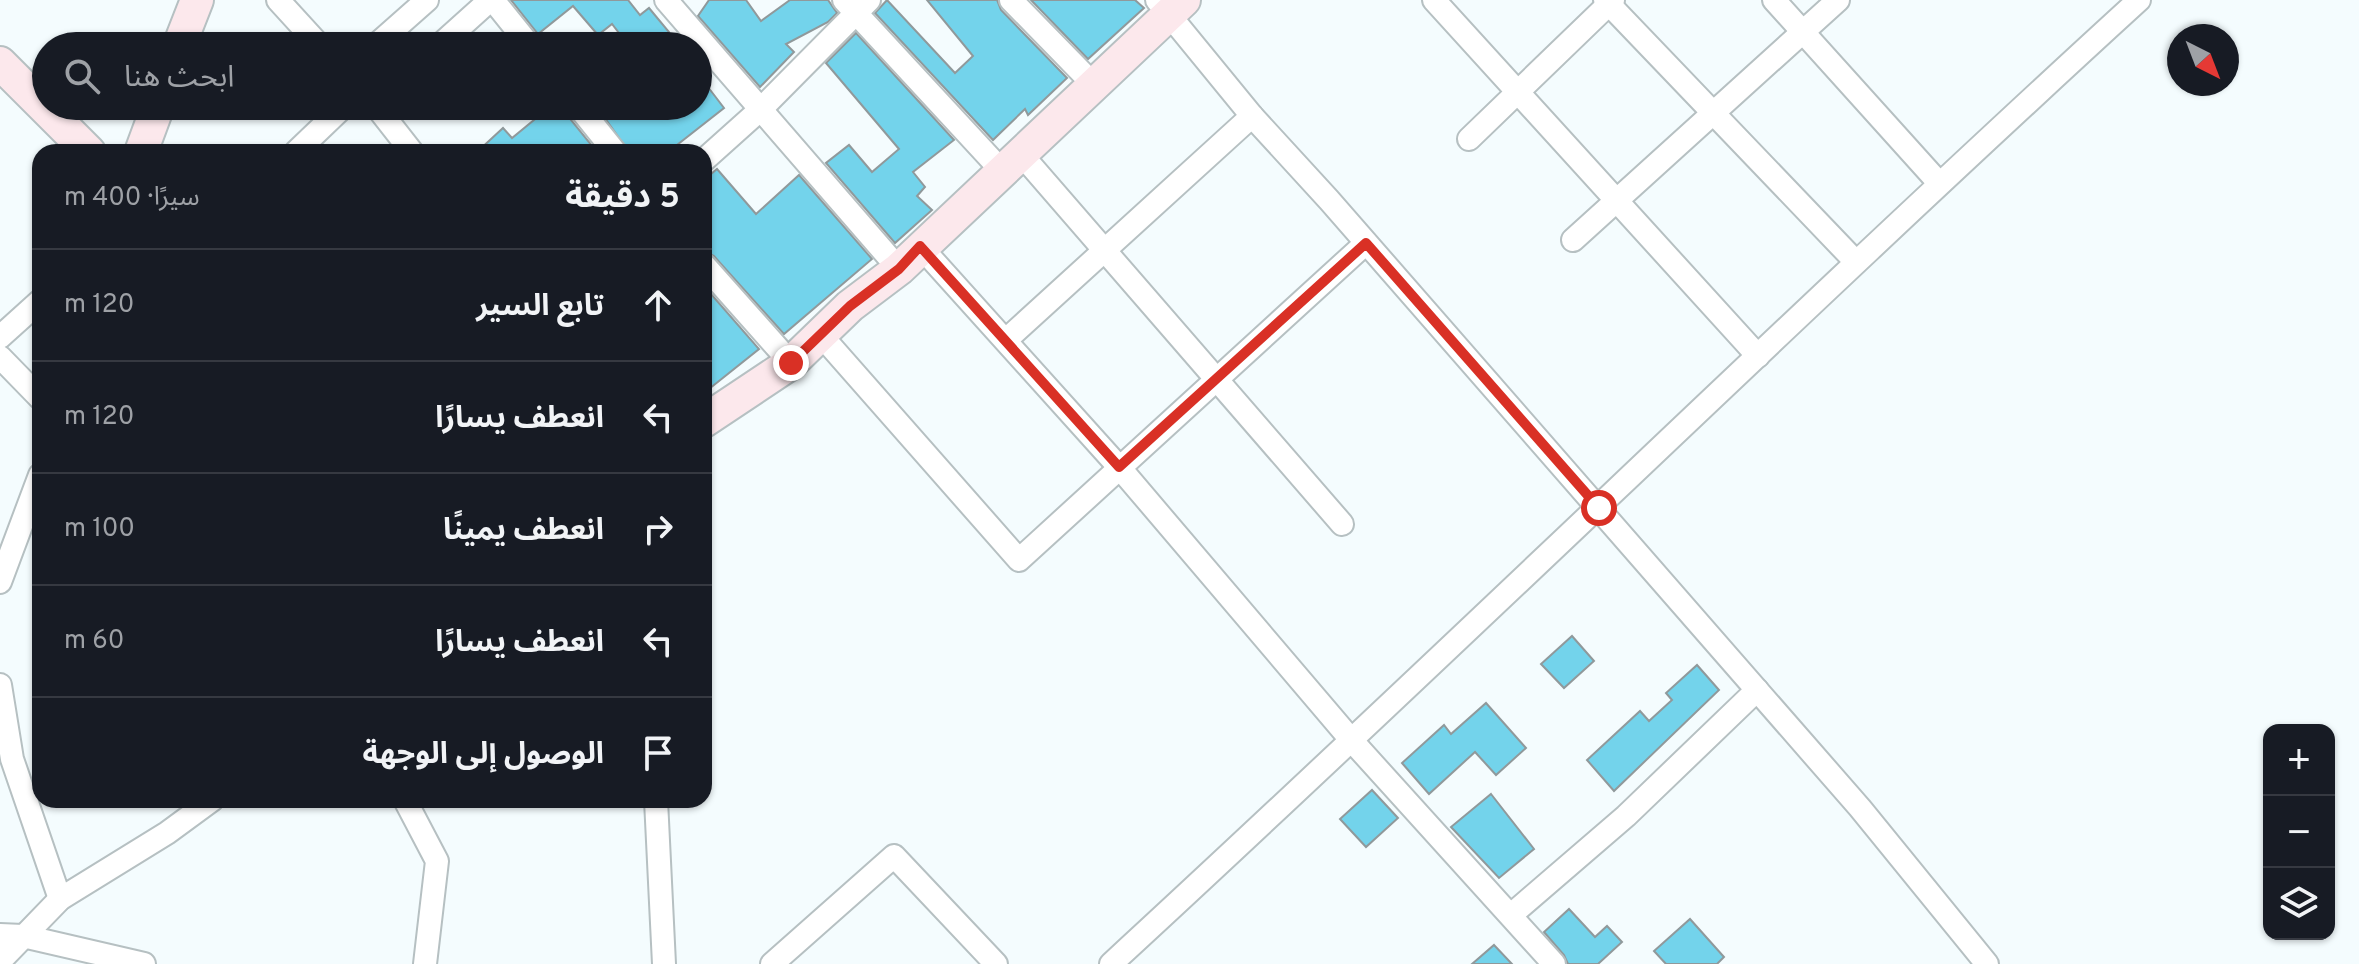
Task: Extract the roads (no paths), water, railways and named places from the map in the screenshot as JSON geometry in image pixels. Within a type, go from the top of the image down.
[{"type":"street","points":[[278,0],[307,32]]},
{"type":"street","points":[[391,32],[427,0]]},
{"type":"street","points":[[455,32],[491,0],[518,32]]},
{"type":"street","points":[[666,0],[694,32]]},
{"type":"street","points":[[1011,0],[1094,85]]},
{"type":"street","points":[[1434,0],[1619,199],[1758,356]]},
{"type":"street","points":[[1774,0],[1939,183]]},
{"type":"street","points":[[1573,240],[1838,0]]},
{"type":"street","points":[[1111,964],[1353,742],[1939,183],[2139,0]]},
{"type":"street","points":[[1469,139],[1609,1],[1712,115],[1856,262]]},
{"type":"street","points":[[712,153],[761,109],[856,4],[1012,162],[1105,250],[1342,524]]},
{"type":"street","points":[[712,416],[791,363],[1094,85],[1170,5],[1252,116],[1757,690],[1987,964]]},
{"type":"street","points":[[712,53],[761,109],[909,257],[1006,340],[1119,467],[1353,742],[1554,964]]},
{"type":"street","points":[[0,63],[32,95]]},
{"type":"street","points":[[1006,340],[1252,116]]},
{"type":"street","points":[[57,120],[81,144]]},
{"type":"street","points":[[144,144],[153,120]]},
{"type":"street","points":[[304,144],[329,120]]},
{"type":"street","points":[[387,120],[406,144]]},
{"type":"street","points":[[589,120],[609,144]]},
{"type":"street","points":[[820,334],[1019,560],[1366,243]]},
{"type":"street","points":[[712,274],[791,363]]},
{"type":"street","points":[[0,337],[32,308]]},
{"type":"street","points":[[0,357],[32,390]]},
{"type":"street","points":[[0,582],[32,496]]},
{"type":"street","points":[[0,685],[12,759],[60,899]]},
{"type":"street","points":[[1511,915],[1626,816],[1757,690]]},
{"type":"street","points":[[0,961],[60,899],[167,833],[201,808]]},
{"type":"street","points":[[409,808],[437,861],[425,964]]},
{"type":"street","points":[[656,808],[664,964]]},
{"type":"street","points":[[772,964],[894,856],[996,964]]},
{"type":"street","points":[[0,935],[23,936],[139,963]]}]
